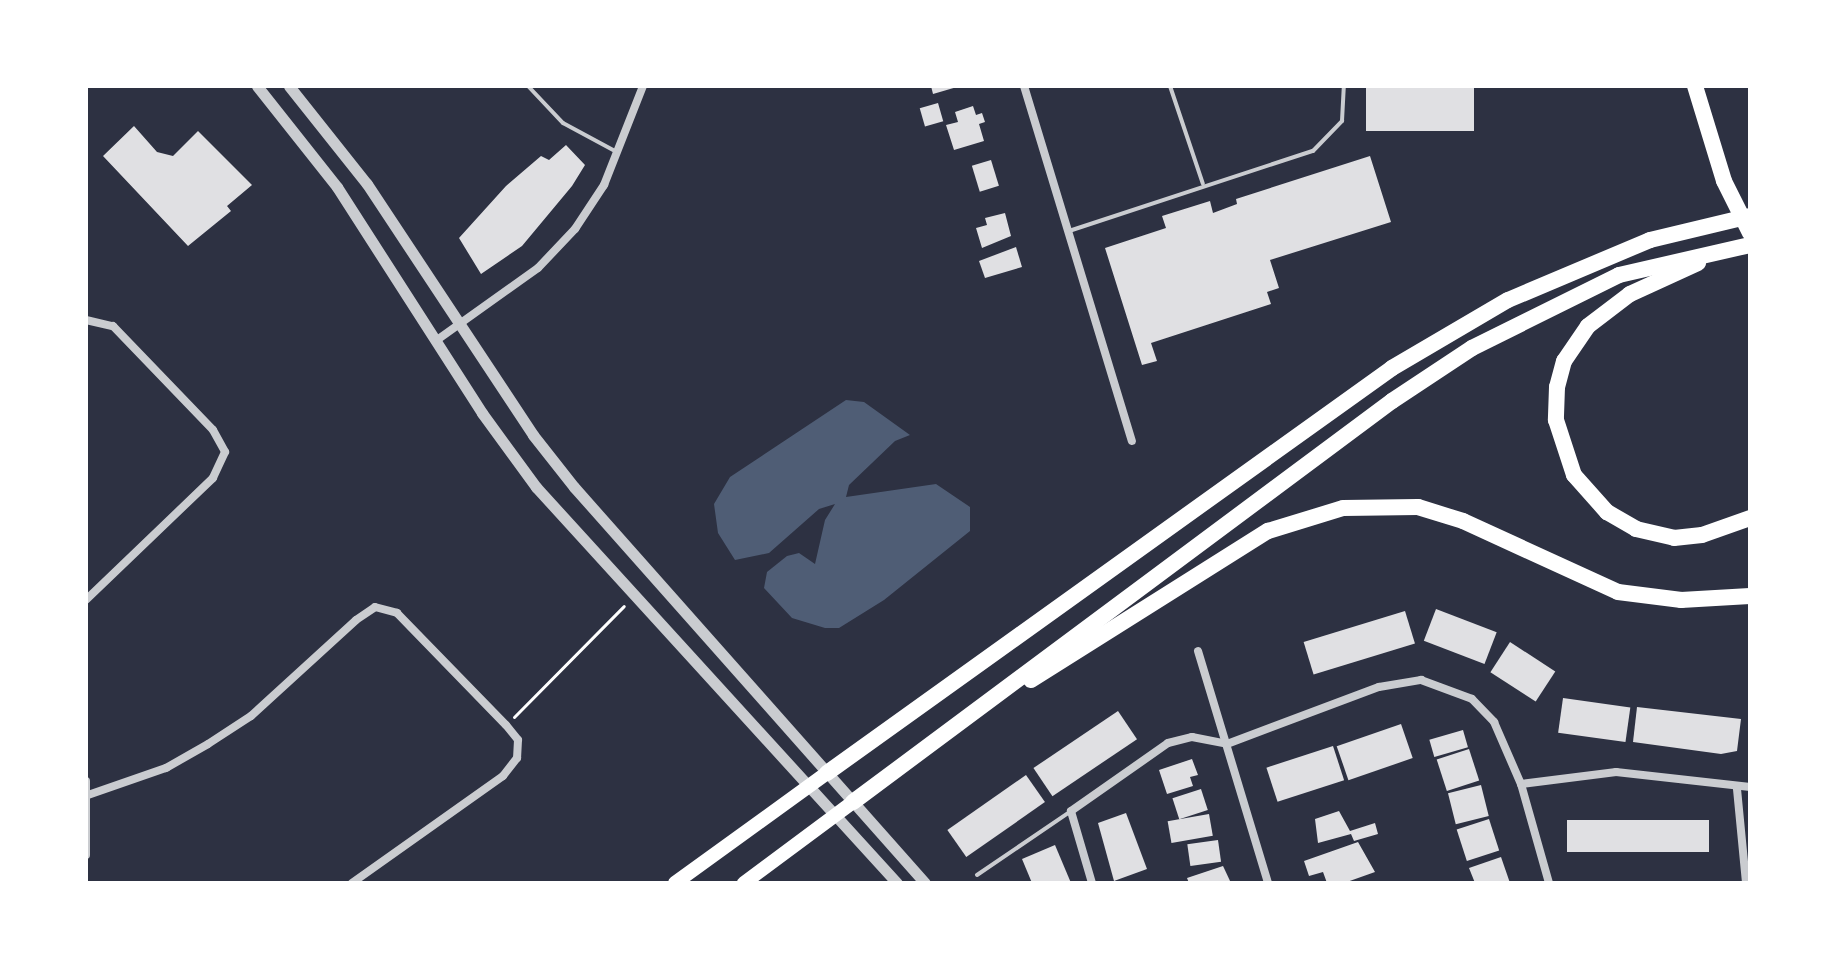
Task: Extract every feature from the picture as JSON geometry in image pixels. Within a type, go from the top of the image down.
[{"type":"highway","points":[[827,773],[1392,368],[1536,288],[1650,240],[1748,221],[1724,181],[1695,86]]},
{"type":"highway","points":[[853,802],[1392,401],[1472,348],[1619,275],[1750,245]]},
{"type":"highway","points":[[1732,248],[1630,294],[1588,326],[1564,361],[1557,387],[1556,420],[1574,475],[1607,512],[1636,529],[1674,538],[1702,535],[1750,518]]},
{"type":"highway","points":[[958,724],[1268,531],[1343,508],[1418,507],[1463,521],[1618,592],[1681,600],[1750,596]]},
{"type":"main road","points":[[675,883],[827,773]]},
{"type":"main road","points":[[744,883],[853,802]]},
{"type":"street","points":[[257,86],[337,187],[536,487],[633,597],[724,689],[897,883]]},
{"type":"street","points":[[289,86],[367,184],[574,487],[925,883]]},
{"type":"street","points":[[437,340],[461,325],[563,243],[595,200],[618,152],[643,86]]},
{"type":"street","points":[[1024,86],[1132,441]]},
{"type":"street","points":[[86,320],[113,326],[213,430],[225,452],[213,478],[86,600]]},
{"type":"street","points":[[88,795],[166,768],[208,744],[251,716],[375,607],[397,613],[506,725],[518,740],[517,758],[503,776],[352,883]]},
{"type":"street","points":[[1198,651],[1268,883]]},
{"type":"street","points":[[1092,883],[1071,811],[1168,743],[1192,737],[1227,744],[1379,687],[1421,680],[1472,699],[1494,722],[1521,784],[1549,883]]},
{"type":"street","points":[[1521,784],[1616,772],[1737,789],[1750,787]]},
{"type":"street","points":[[86,781],[86,855]]},
{"type":"street","points":[[1737,789],[1746,883]]},
{"type":"lane","points":[[528,86],[563,123],[618,152]]},
{"type":"lane","points":[[1170,86],[1203,184]]},
{"type":"lane","points":[[1069,231],[1203,184],[1313,151],[1342,121],[1344,86]]},
{"type":"lane","points":[[977,875],[1071,811]]},
{"type":"path","points":[[506,725],[633,597]]},
{"type":"water","points":[[846,400],[864,402],[910,435],[895,441],[849,485],[846,497],[936,484],[970,507],[970,531],[884,600],[839,628],[825,628],[792,618],[764,588],[767,572],[787,556],[799,553],[815,564],[825,520],[835,504],[819,509],[769,553],[735,560],[718,533],[714,504],[730,477]]},
{"type":"building","points":[[931,86],[957,86],[957,87],[933,94]]},
{"type":"building","points":[[1366,86],[1474,86],[1474,131],[1366,131]]},
{"type":"building","points":[[938,103],[943,121],[925,127],[920,108]]},
{"type":"building","points":[[973,106],[976,115],[982,113],[985,122],[979,124],[984,141],[954,150],[946,125],[958,122],[955,112]]},
{"type":"building","points":[[134,126],[157,152],[173,156],[198,131],[252,185],[227,206],[231,211],[188,246],[103,156]]},
{"type":"building","points":[[566,145],[585,165],[572,186],[522,246],[481,274],[459,238],[506,186],[541,156],[549,160]]},
{"type":"building","points":[[1370,156],[1391,222],[1270,260],[1279,288],[1267,292],[1271,304],[1151,343],[1157,361],[1142,365],[1105,248],[1166,228],[1162,216],[1210,201],[1213,213],[1237,204],[1236,199]]},
{"type":"building","points":[[991,160],[999,186],[980,192],[972,166]]},
{"type":"building","points":[[1005,213],[1011,236],[982,248],[976,228],[987,225],[985,218]]},
{"type":"building","points":[[1016,247],[1022,267],[985,278],[979,261]]},
{"type":"building","points":[[1436,609],[1497,632],[1484,664],[1424,641]]},
{"type":"building","points":[[1405,611],[1415,644],[1314,675],[1304,642]]},
{"type":"building","points":[[1510,642],[1555,671],[1536,702],[1490,672]]},
{"type":"building","points":[[1563,698],[1630,707],[1625,742],[1558,733]]},
{"type":"building","points":[[1637,707],[1741,719],[1737,751],[1721,754],[1633,742]]},
{"type":"building","points":[[1118,711],[1137,739],[1052,796],[1033,768]]},
{"type":"building","points":[[1401,724],[1413,758],[1348,780],[1337,746]]},
{"type":"building","points":[[1463,730],[1468,747],[1434,757],[1429,740]]},
{"type":"building","points":[[1333,746],[1344,780],[1278,802],[1266,768]]},
{"type":"building","points":[[1469,749],[1479,780],[1447,791],[1437,760]]},
{"type":"building","points":[[1192,759],[1198,775],[1190,777],[1193,786],[1167,794],[1159,770]]},
{"type":"building","points":[[1026,775],[1045,802],[966,857],[947,830]]},
{"type":"building","points":[[1481,785],[1489,816],[1456,824],[1448,793]]},
{"type":"building","points":[[1201,789],[1208,810],[1179,819],[1172,798]]},
{"type":"building","points":[[1339,811],[1350,831],[1375,823],[1378,834],[1354,841],[1351,834],[1318,843],[1315,819]]},
{"type":"building","points":[[1126,813],[1147,869],[1114,881],[1098,823]]},
{"type":"building","points":[[1209,814],[1213,836],[1171,843],[1168,821]]},
{"type":"building","points":[[1489,819],[1499,850],[1467,861],[1457,830]]},
{"type":"building","points":[[1567,820],[1709,820],[1709,852],[1567,852]]},
{"type":"building","points":[[1218,840],[1221,862],[1190,866],[1187,844]]},
{"type":"building","points":[[1358,842],[1375,872],[1344,883],[1327,883],[1323,872],[1309,876],[1304,861]]},
{"type":"building","points":[[1055,845],[1071,883],[1032,883],[1022,859]]},
{"type":"building","points":[[1501,857],[1510,883],[1475,883],[1469,868]]},
{"type":"building","points":[[1223,866],[1231,883],[1189,883],[1187,878]]}]
